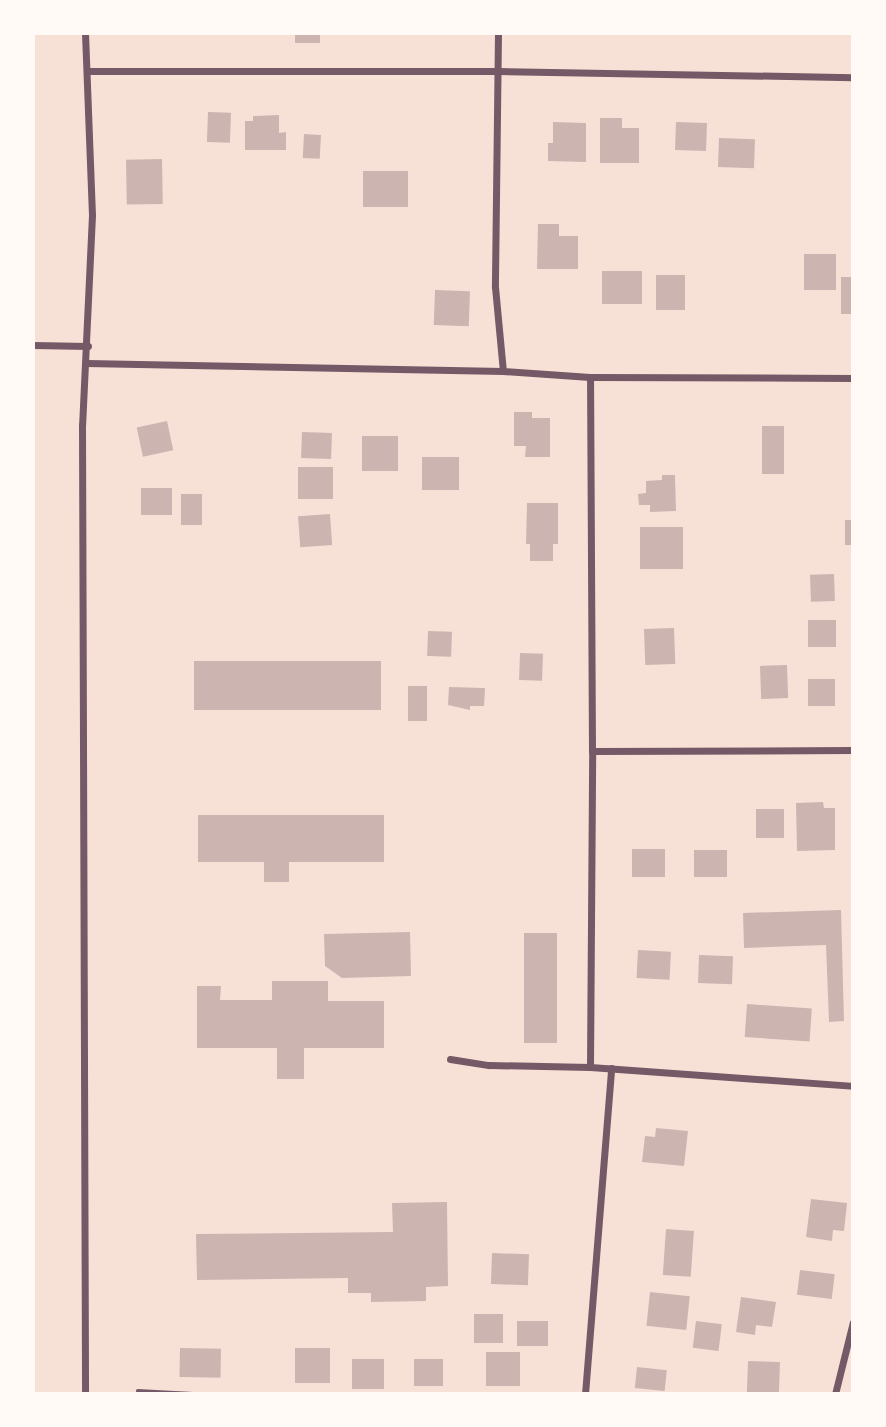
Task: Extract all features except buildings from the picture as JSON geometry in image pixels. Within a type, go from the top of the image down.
[{"type":"street","points":[[85,33],[89,71],[92,215],[88,346],[82,425],[85,1394]]},
{"type":"street","points":[[498,33],[495,287],[503,371]]},
{"type":"street","points":[[89,71],[498,71],[853,77]]},
{"type":"street","points":[[33,345],[88,346]]},
{"type":"street","points":[[86,363],[503,371],[590,377],[853,378]]},
{"type":"street","points":[[590,377],[590,1067]]},
{"type":"street","points":[[592,751],[853,750]]},
{"type":"street","points":[[450,1059],[489,1065],[611,1068],[853,1086]]},
{"type":"street","points":[[585,1394],[611,1068]]},
{"type":"street","points":[[835,1394],[853,1322]]},
{"type":"lane","points":[[138,1391],[192,1394]]}]
